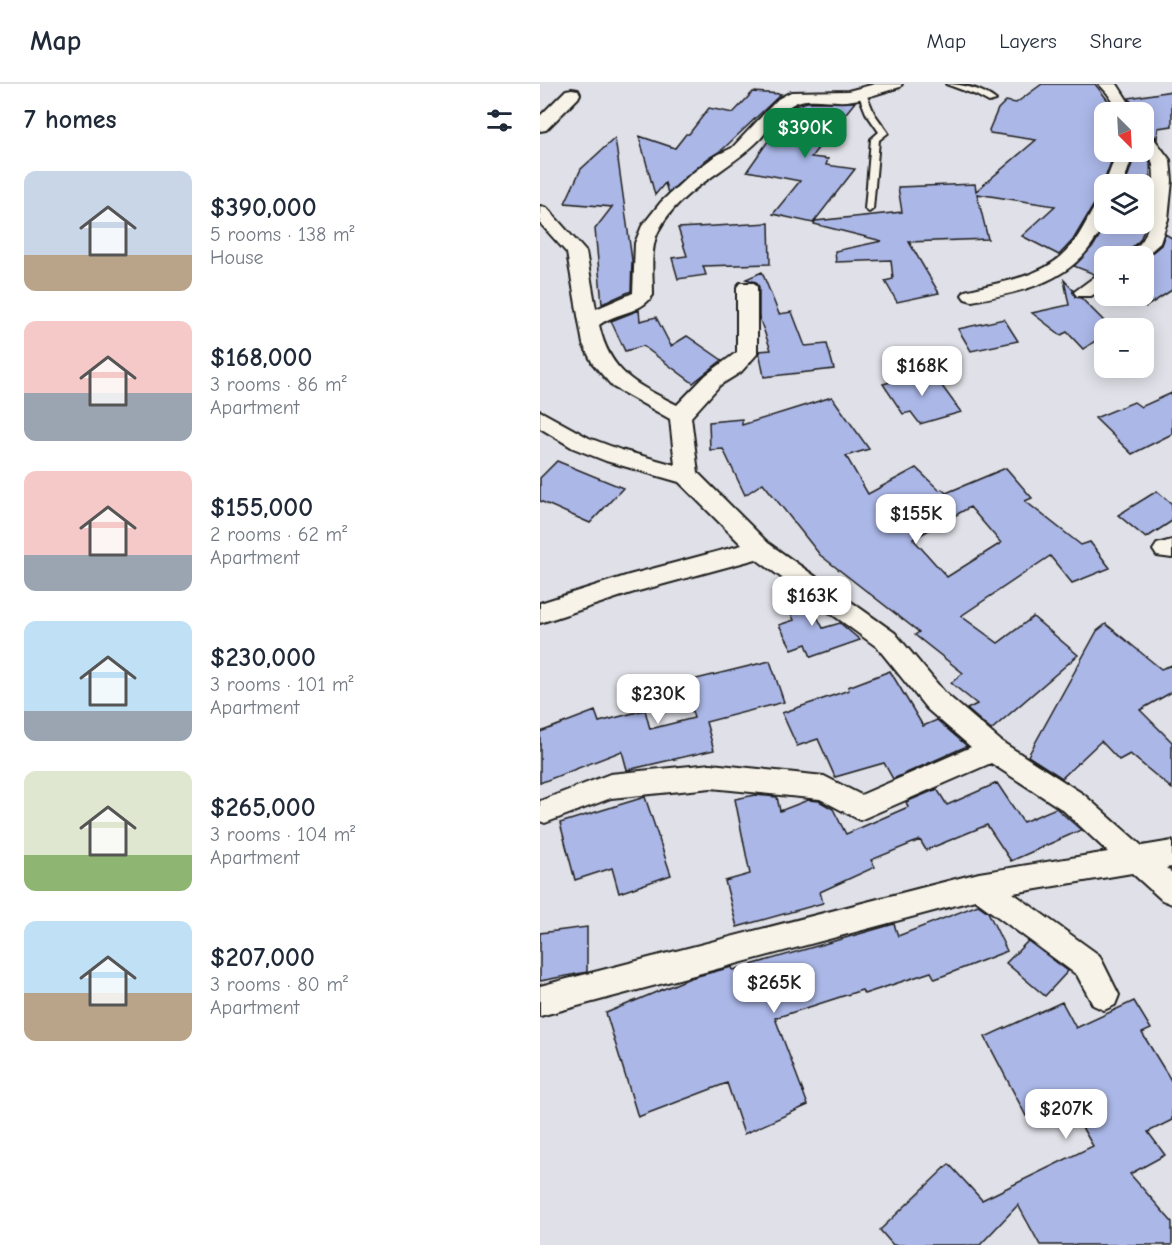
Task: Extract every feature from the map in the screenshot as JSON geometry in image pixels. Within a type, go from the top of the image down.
[{"type":"street","points":[[588,324],[594,317],[610,309],[630,304],[643,295],[645,243],[651,226],[667,206],[720,160],[738,152],[789,100],[814,90],[848,96],[894,84]]},
{"type":"street","points":[[1107,84],[1115,91],[1121,102]]},
{"type":"street","points":[[540,126],[572,94]]},
{"type":"street","points":[[1147,246],[1151,243],[1159,219],[1163,181],[1161,160],[1154,151]]},
{"type":"street","points":[[540,212],[576,252],[594,347],[611,376],[623,387],[680,415]]},
{"type":"street","points":[[972,295],[1002,289],[1059,266],[1074,256],[1094,223]]},
{"type":"street","points":[[1084,292],[1094,286]]},
{"type":"street","points":[[687,476],[680,415],[713,380],[734,367],[747,354],[747,288]]},
{"type":"street","points":[[540,418],[582,443],[614,456],[687,476],[760,549],[886,640],[936,701],[993,750],[1074,802],[1172,891]]},
{"type":"street","points":[[540,613],[629,584],[760,549]]},
{"type":"street","points":[[545,811],[610,786],[711,776],[824,788],[860,808],[993,750]]},
{"type":"street","points":[[540,1001],[979,886],[1172,854]]},
{"type":"street","points":[[979,886],[1088,965],[1104,995]]},
{"type":"lane","points":[[950,84],[971,89],[992,100]]},
{"type":"lane","points":[[862,93],[870,113],[884,133],[875,139],[869,209]]},
{"type":"building","points":[[1042,84],[1095,84],[1109,102],[1094,102],[1094,162],[1111,162],[1106,174],[1094,174],[1094,204],[1073,240],[1059,255],[1022,236],[1055,206],[977,194],[988,239],[909,242],[939,293],[897,302],[885,281],[893,279],[891,260],[836,262],[835,251],[882,241],[814,224],[815,221],[902,212],[898,187],[975,184],[976,191],[1036,140],[990,133],[989,130],[998,109],[1006,101],[1016,103]]},
{"type":"building","points":[[1172,91],[1172,126],[1158,128],[1157,139],[1154,135],[1154,102],[1131,102],[1129,98]]},
{"type":"building","points":[[753,92],[781,94],[722,150],[707,159],[668,193],[665,183],[655,195],[639,136],[675,148],[709,108],[733,113]]},
{"type":"building","points":[[807,102],[855,102],[811,157],[828,159],[826,165],[855,169],[813,223],[773,214],[800,181],[747,171],[792,107]]},
{"type":"building","points":[[615,138],[632,260],[631,291],[602,304],[595,229],[612,207],[565,203],[581,169]]},
{"type":"building","points":[[1133,162],[1150,162],[1150,174],[1128,174]]},
{"type":"building","points":[[769,223],[770,264],[703,266],[706,275],[678,279],[672,258],[687,256],[678,228]]},
{"type":"building","points":[[1100,234],[1142,234],[1133,246],[1094,246],[1094,274],[1074,266],[1094,245]]},
{"type":"building","points":[[1165,234],[1172,238],[1172,290],[1154,302],[1154,251],[1161,245]]},
{"type":"building","points":[[762,272],[779,314],[792,312],[805,346],[827,344],[834,369],[764,377],[759,351],[771,350],[759,317],[759,287],[756,282],[746,279]]},
{"type":"building","points":[[1064,280],[1073,290],[1075,297],[1081,298],[1101,318],[1094,318],[1094,342],[1083,349],[1067,332],[1061,335],[1032,313],[1069,305]]},
{"type":"building","points":[[639,310],[640,321],[656,317],[671,346],[687,336],[722,360],[693,383],[643,346],[625,351],[611,321]]},
{"type":"building","points":[[1004,319],[1018,341],[971,351],[958,329]]},
{"type":"building","points":[[931,371],[961,412],[920,424],[911,412],[903,414],[883,384]]},
{"type":"building","points":[[1172,393],[1172,434],[1132,454],[1095,418],[1134,402],[1141,407]]},
{"type":"building","points":[[832,397],[869,449],[846,456],[868,494],[916,468],[939,490],[942,489],[946,493],[1006,468],[1032,498],[1025,501],[1081,545],[1090,542],[1110,568],[1072,583],[1050,556],[961,616],[998,643],[1033,617],[1078,655],[991,730],[967,709],[977,704],[951,683],[963,673],[915,635],[919,632],[820,555],[763,483],[745,495],[723,449],[710,450],[709,422],[742,419],[742,425]],"holes":[[[970,507],[1001,543],[947,577],[913,539]]]},
{"type":"building","points":[[557,461],[623,488],[590,523],[540,501],[540,478]]},
{"type":"building","points":[[1157,491],[1172,504],[1172,521],[1146,538],[1118,515]]},
{"type":"building","points":[[791,587],[809,601],[823,628],[840,623],[860,640],[811,657],[806,644],[792,649],[779,625],[794,620],[780,590]]},
{"type":"building","points":[[1106,624],[1161,669],[1172,665],[1172,692],[1140,710],[1172,742],[1172,789],[1130,754],[1119,760],[1101,741],[1062,778],[1028,756],[1097,631]]},
{"type":"building","points":[[770,661],[784,702],[706,722],[714,750],[627,770],[622,751],[540,783],[540,732],[595,711],[599,722],[645,710],[650,729],[694,718],[684,682]]},
{"type":"building","points":[[890,671],[923,726],[937,720],[967,746],[893,779],[884,763],[835,777],[818,739],[797,746],[782,713],[849,690],[848,687]]},
{"type":"building","points":[[997,783],[1023,822],[1056,808],[1081,830],[1011,861],[987,825],[926,850],[920,840],[871,860],[875,867],[820,892],[823,903],[737,927],[725,881],[750,874],[735,799],[755,795],[777,797],[780,811],[808,800],[819,801],[833,809],[846,834],[908,807],[906,802],[937,789],[947,805]]},
{"type":"building","points":[[645,797],[671,875],[619,893],[612,868],[575,880],[560,823]]},
{"type":"building","points":[[978,905],[988,912],[1007,951],[935,979],[931,972],[864,994],[862,990],[775,1018],[808,1105],[744,1134],[727,1083],[638,1117],[606,1013],[690,978],[732,967],[733,970],[894,924],[898,936]]},
{"type":"building","points":[[587,927],[587,972],[540,981],[540,933]]},
{"type":"building","points":[[1028,941],[1068,971],[1045,996],[1006,963]]},
{"type":"building","points":[[1134,1001],[1151,1029],[1142,1033],[1172,1082],[1172,1120],[1148,1132],[1165,1155],[1130,1174],[1172,1222],[1172,1245],[1040,1245],[1018,1205],[980,1245],[893,1245],[880,1230],[949,1164],[982,1200],[1093,1146],[1065,1098],[1026,1116],[985,1037],[1062,1002],[1076,1028]]}]
